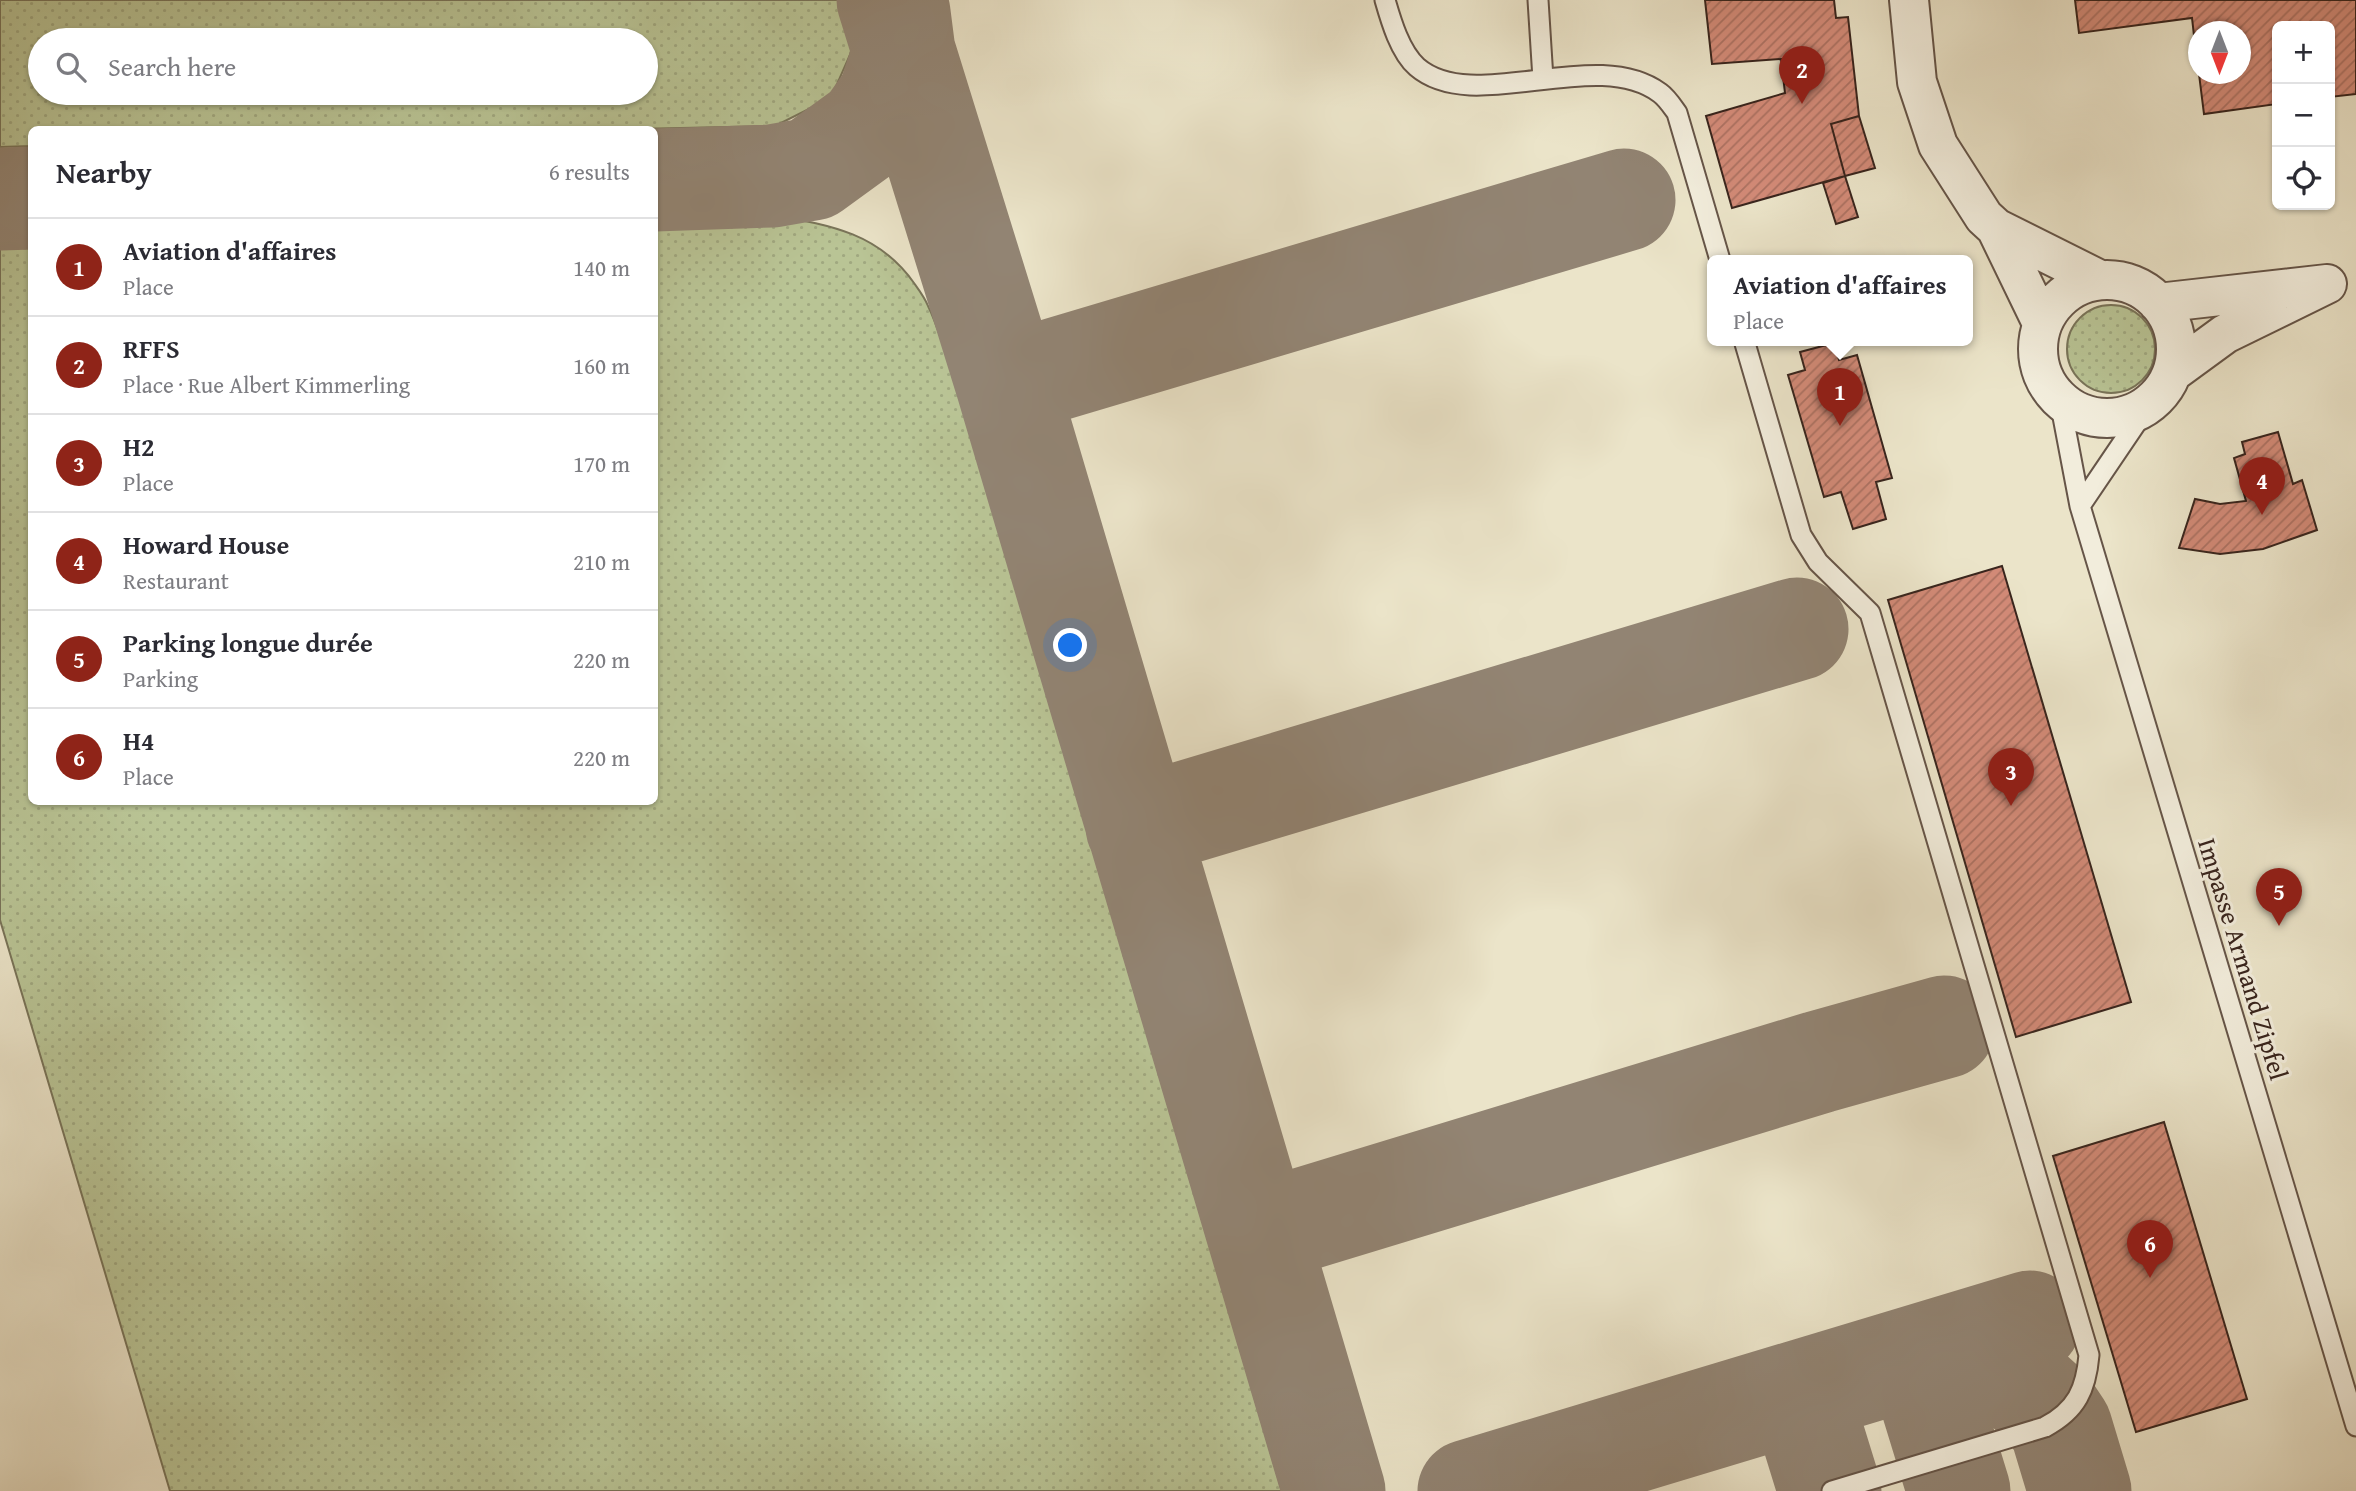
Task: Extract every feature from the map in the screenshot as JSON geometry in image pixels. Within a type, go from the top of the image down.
[{"type":"street","points":[[1909,0],[1917,82],[1938,145],[1984,217],[1996,228],[2099,280]]},
{"type":"street","points":[[1996,228],[2042,323]]},
{"type":"street","points":[[2099,280],[2124,281],[2146,291],[2158,303],[2174,329],[2177,351],[2173,372],[2163,392],[2147,407],[2127,416],[2105,420],[2079,413],[2060,401],[2042,375],[2037,349],[2042,323],[2057,300],[2077,286],[2099,280]]},
{"type":"street","points":[[2158,303],[2341,280]]},
{"type":"street","points":[[2173,372],[2225,334],[2341,280]]},
{"type":"lane","points":[[1385,0],[1402,47],[1415,66],[1434,78],[1471,85],[1621,76],[1644,83],[1662,94],[1677,113],[1719,255]]},
{"type":"lane","points":[[1538,0],[1543,79]]},
{"type":"lane","points":[[1746,346],[1801,536],[1818,562],[1870,613],[2089,1355],[2087,1381],[2075,1403],[2062,1418],[2045,1427],[1832,1491]]},
{"type":"lane","name":"Impasse Armand Zipfel","points":[[2060,401],[2080,506],[2356,1426]]},
{"type":"lane","points":[[2080,506],[2147,407]]},
{"type":"green space","points":[[0,0],[838,0],[853,48],[831,98],[775,126],[658,128],[658,126],[28,126],[28,146],[0,147]]},
{"type":"green space","points":[[773,215],[833,228],[869,242],[885,253],[900,266],[927,303],[947,356],[1282,1491],[170,1491],[0,920],[0,237],[28,236],[28,805],[658,805],[658,219]]},
{"type":"green space","points":[[2111,305],[2128,309],[2142,318],[2151,332],[2155,349],[2151,366],[2142,380],[2128,389],[2111,393],[2094,389],[2080,380],[2071,366],[2067,349],[2071,332],[2080,318],[2094,309]]},
{"type":"building","points":[[1705,0],[1834,0],[1836,18],[1848,17],[1859,116],[1831,124],[1845,176],[1732,208],[1706,116],[1785,93],[1781,59],[1712,64]]},
{"type":"building","points":[[2075,0],[2356,0],[2356,94],[2335,96],[2335,21],[2272,21],[2272,105],[2204,114],[2200,84],[2251,84],[2251,21],[2192,21],[2192,18],[2079,33]]},
{"type":"building","points":[[1859,116],[1875,168],[1845,176],[1831,124]]},
{"type":"building","points":[[1845,176],[1858,217],[1836,224],[1823,183]]},
{"type":"building","points":[[1835,346],[1839,360],[1857,355],[1892,478],[1876,482],[1886,519],[1853,529],[1841,492],[1824,497],[1788,375],[1805,370],[1800,352]]},
{"type":"building","points":[[2278,432],[2293,484],[2302,480],[2317,530],[2263,549],[2220,554],[2179,548],[2195,499],[2220,504],[2246,501],[2234,458],[2245,454],[2242,442]]},
{"type":"building","points":[[2002,566],[2131,1002],[2016,1037],[1888,600]]},
{"type":"building","points":[[2164,1122],[2247,1399],[2136,1432],[2053,1156]]},
{"type":"taxiway","points":[[888,0],[1007,384],[1334,1491]]},
{"type":"taxiway","points":[[658,180],[772,176],[812,169],[867,129],[889,98],[904,52],[899,13]]},
{"type":"taxiway","points":[[0,199],[28,198]]},
{"type":"taxiway","points":[[1007,384],[1624,200]]},
{"type":"taxiway","points":[[1137,827],[1797,629]]},
{"type":"taxiway","points":[[1258,1233],[1819,1062],[1944,1027]]},
{"type":"taxiway","points":[[1469,1491],[2030,1322]]},
{"type":"taxiway","points":[[2007,1371],[2047,1407],[2061,1428],[2080,1491]]},
{"type":"taxiway","points":[[1928,1390],[1959,1491]]},
{"type":"taxiway","points":[[1809,1423],[1830,1491]]},
{"type":"place","name":"RFFS","points":[[1802,104]]},
{"type":"place","name":"Aviation d'affaires","points":[[1840,426]]},
{"type":"place","name":"Howard House","points":[[2262,515]]},
{"type":"place","name":"H2","points":[[2011,806]]},
{"type":"place","name":"Parking longue durée","points":[[2279,926]]},
{"type":"place","name":"H4","points":[[2150,1278]]}]
